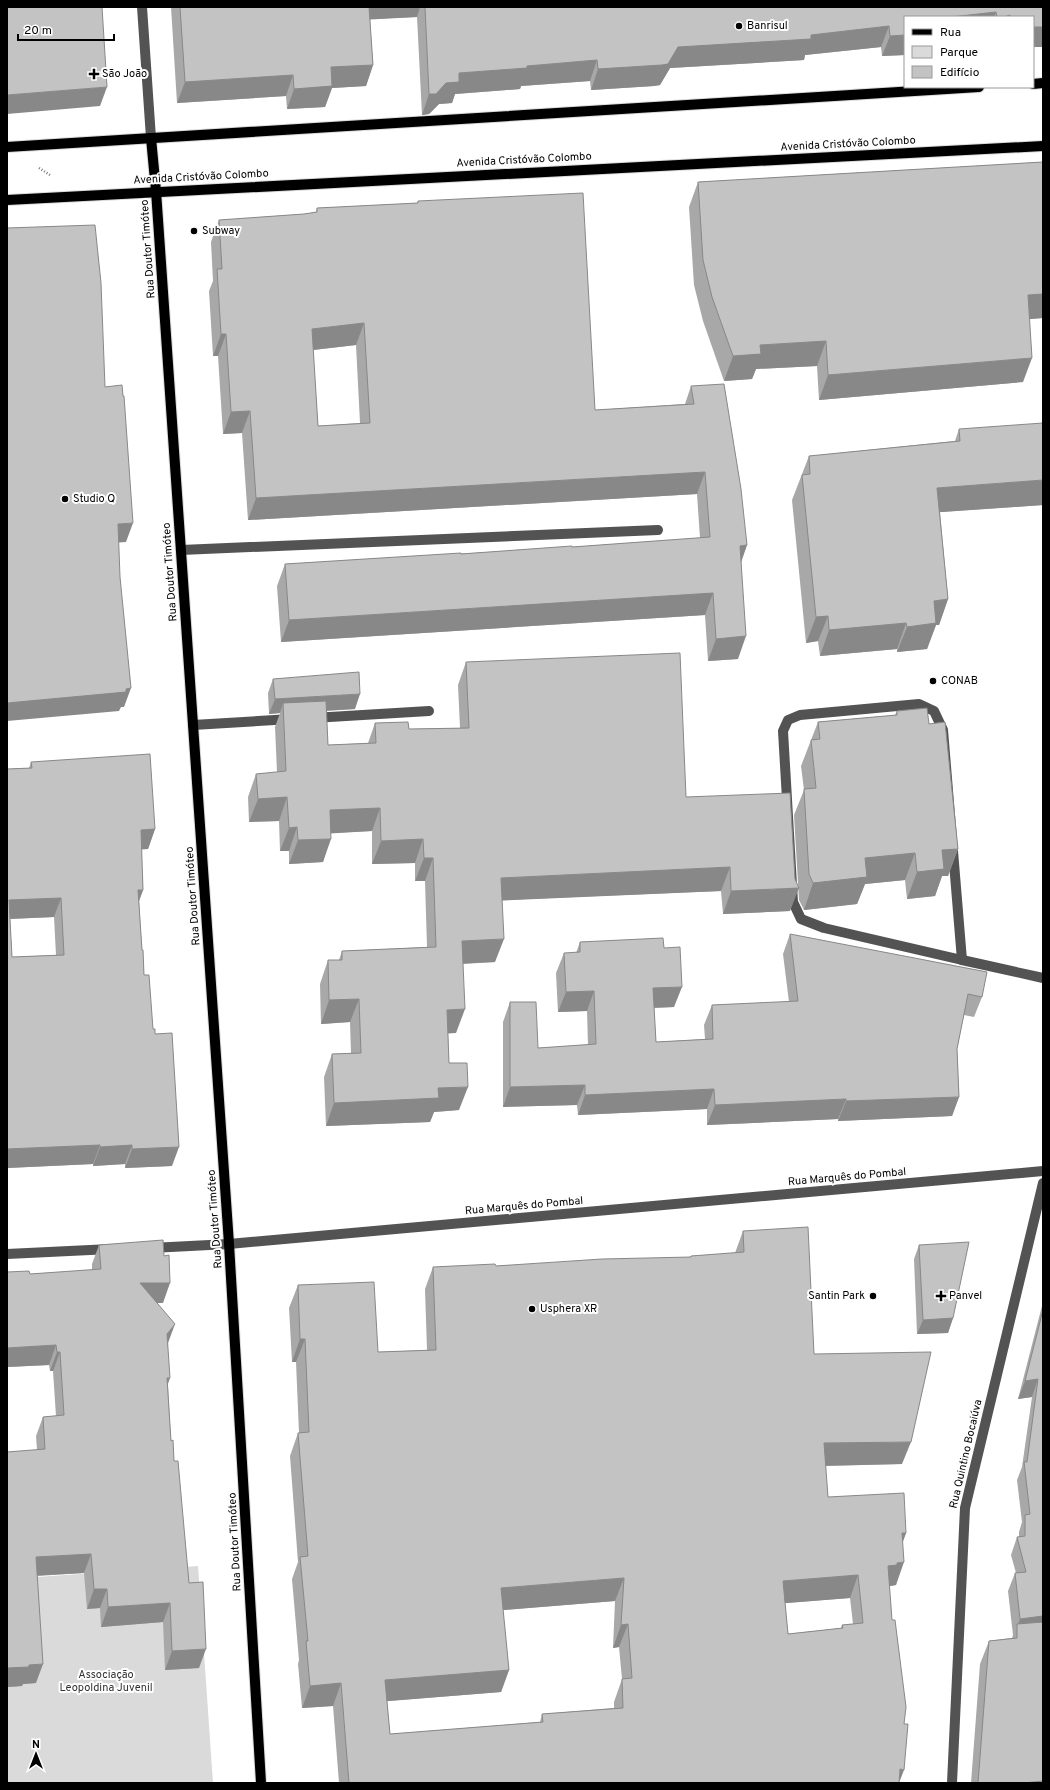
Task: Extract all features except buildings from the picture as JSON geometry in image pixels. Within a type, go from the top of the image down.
[{"type":"main road","points":[[8,147],[963,88]]},
{"type":"main road","name":"Rua Doutor Timóteo","points":[[151,138],[156,191],[229,1244],[261,1783]]},
{"type":"main road","name":"Avenida Cristóvão Colombo","points":[[7,200],[156,191],[1043,146]]},
{"type":"street","name":"Rua Doutor Timóteo","points":[[142,7],[151,138]]},
{"type":"street","points":[[181,550],[658,530]]},
{"type":"street","points":[[962,960],[943,730],[934,711],[919,704],[800,715],[788,720],[783,731],[793,902],[801,919],[824,928],[962,960],[1043,978]]},
{"type":"street","points":[[193,725],[429,711]]},
{"type":"street","name":"Rua Marquês do Pombal","points":[[142,1248],[229,1244],[1043,1171]]},
{"type":"street","name":"Rua Quintino Bocaiúva","points":[[952,1783],[965,1508],[1043,1183]]},
{"type":"street","points":[[7,1254],[118,1249]]},
{"type":"path","points":[[8,147],[81,195]]},
{"type":"green space","name":"Associação Leopoldina Juvenil","points":[[198,1566],[213,1783],[7,1783],[7,1579]]},
{"type":"place","name":"Banrisul","points":[[739,26]]},
{"type":"place","name":"São João","points":[[94,74]]},
{"type":"place","name":"Subway","points":[[194,231]]},
{"type":"place","name":"Studio Q","points":[[65,499]]},
{"type":"place","name":"CONAB","points":[[933,681]]},
{"type":"place","name":"Santin Park","points":[[873,1296]]},
{"type":"place","name":"Panvel","points":[[941,1296]]},
{"type":"place","name":"Usphera XR","points":[[532,1309]]}]
